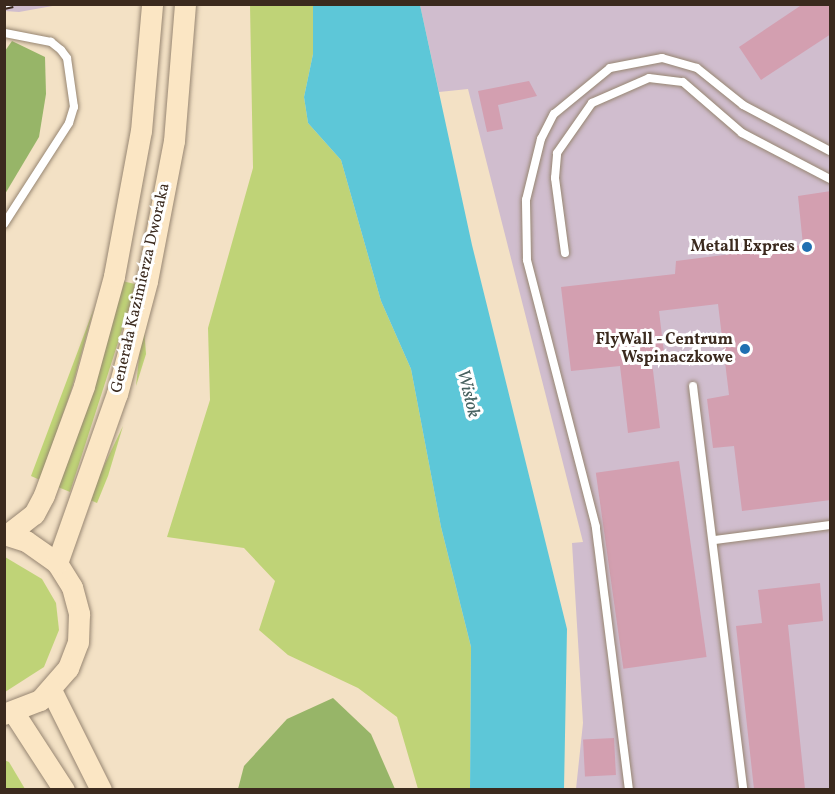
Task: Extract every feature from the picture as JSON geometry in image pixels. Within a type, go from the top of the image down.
[{"type":"main road","name":"Generała Kazimierza Dworaka","points":[[6,534],[34,514],[44,495],[84,386],[114,276],[141,131],[152,4]]},
{"type":"main road","name":"Generała Kazimierza Dworaka","points":[[57,564],[117,394],[147,281],[174,141],[185,4]]},
{"type":"main road","points":[[6,534],[57,564],[72,587],[78,633],[68,668],[51,690],[9,714],[64,789]]},
{"type":"main road","points":[[51,690],[101,789]]},
{"type":"lane","points":[[4,224],[69,123],[74,107],[67,58],[61,50],[51,42],[5,33]]},
{"type":"lane","points":[[629,789],[596,527],[527,260],[526,201],[541,139],[554,114],[610,68],[662,58],[697,68],[743,105],[831,151]]},
{"type":"lane","points":[[565,253],[555,178],[557,153],[592,103],[649,78],[683,82],[742,133],[831,179]]},
{"type":"lane","points":[[693,386],[715,540],[744,789]]},
{"type":"lane","points":[[715,540],[831,525]]},
{"type":"shaded area","points":[[5,4],[58,5],[19,12],[5,11]]},
{"type":"shaded area","points":[[420,5],[830,5],[830,789],[576,789],[583,723],[572,543],[583,542],[468,89],[439,92]]},
{"type":"green space","points":[[250,5],[313,5],[313,54],[304,97],[308,123],[341,160],[381,301],[411,369],[441,527],[471,647],[470,789],[418,789],[397,717],[358,688],[288,655],[259,630],[275,581],[244,548],[167,537],[210,400],[208,328],[253,168]]},
{"type":"green space","points":[[12,41],[45,57],[46,94],[39,137],[5,194],[5,51]]},
{"type":"green space","points":[[122,281],[135,284],[132,299],[70,492],[58,487]]},
{"type":"green space","points":[[94,308],[71,391],[40,480],[31,476]]},
{"type":"green space","points":[[144,328],[146,354],[136,386],[140,348]]},
{"type":"green space","points":[[123,426],[108,476],[97,503],[88,499]]},
{"type":"green space","points":[[5,557],[42,579],[56,603],[59,630],[44,667],[5,692]]},
{"type":"green space","points":[[333,698],[371,734],[395,789],[238,789],[244,766],[287,719]]},
{"type":"green space","points":[[4,760],[9,762],[25,789],[5,789]]},
{"type":"water","name":"Wisłok","points":[[313,5],[420,5],[472,245],[567,629],[564,789],[470,789],[471,647],[441,527],[411,369],[381,301],[341,160],[308,123],[304,97],[313,54]]},
{"type":"building","points":[[803,4],[831,4],[831,34],[761,80],[739,47]]},
{"type":"building","points":[[529,81],[537,96],[498,105],[503,129],[487,132],[478,91]]},
{"type":"building","points":[[831,191],[831,500],[742,511],[734,446],[713,448],[707,399],[729,395],[718,304],[659,311],[665,361],[652,362],[660,428],[628,433],[620,366],[571,371],[561,287],[675,274],[676,261],[803,245],[798,196]]},
{"type":"building","points":[[679,461],[707,657],[623,669],[596,473]]},
{"type":"building","points":[[820,583],[823,621],[788,625],[805,789],[754,789],[736,626],[762,623],[758,590]]},
{"type":"building","points":[[614,738],[616,775],[585,777],[583,740]]},
{"type":"railway","points":[[4,6],[13,4]]},
{"type":"place","name":"Metall Expres","points":[[807,247]]},
{"type":"place","name":"FlyWall - Centrum Wspinaczkowe","points":[[745,349]]}]
